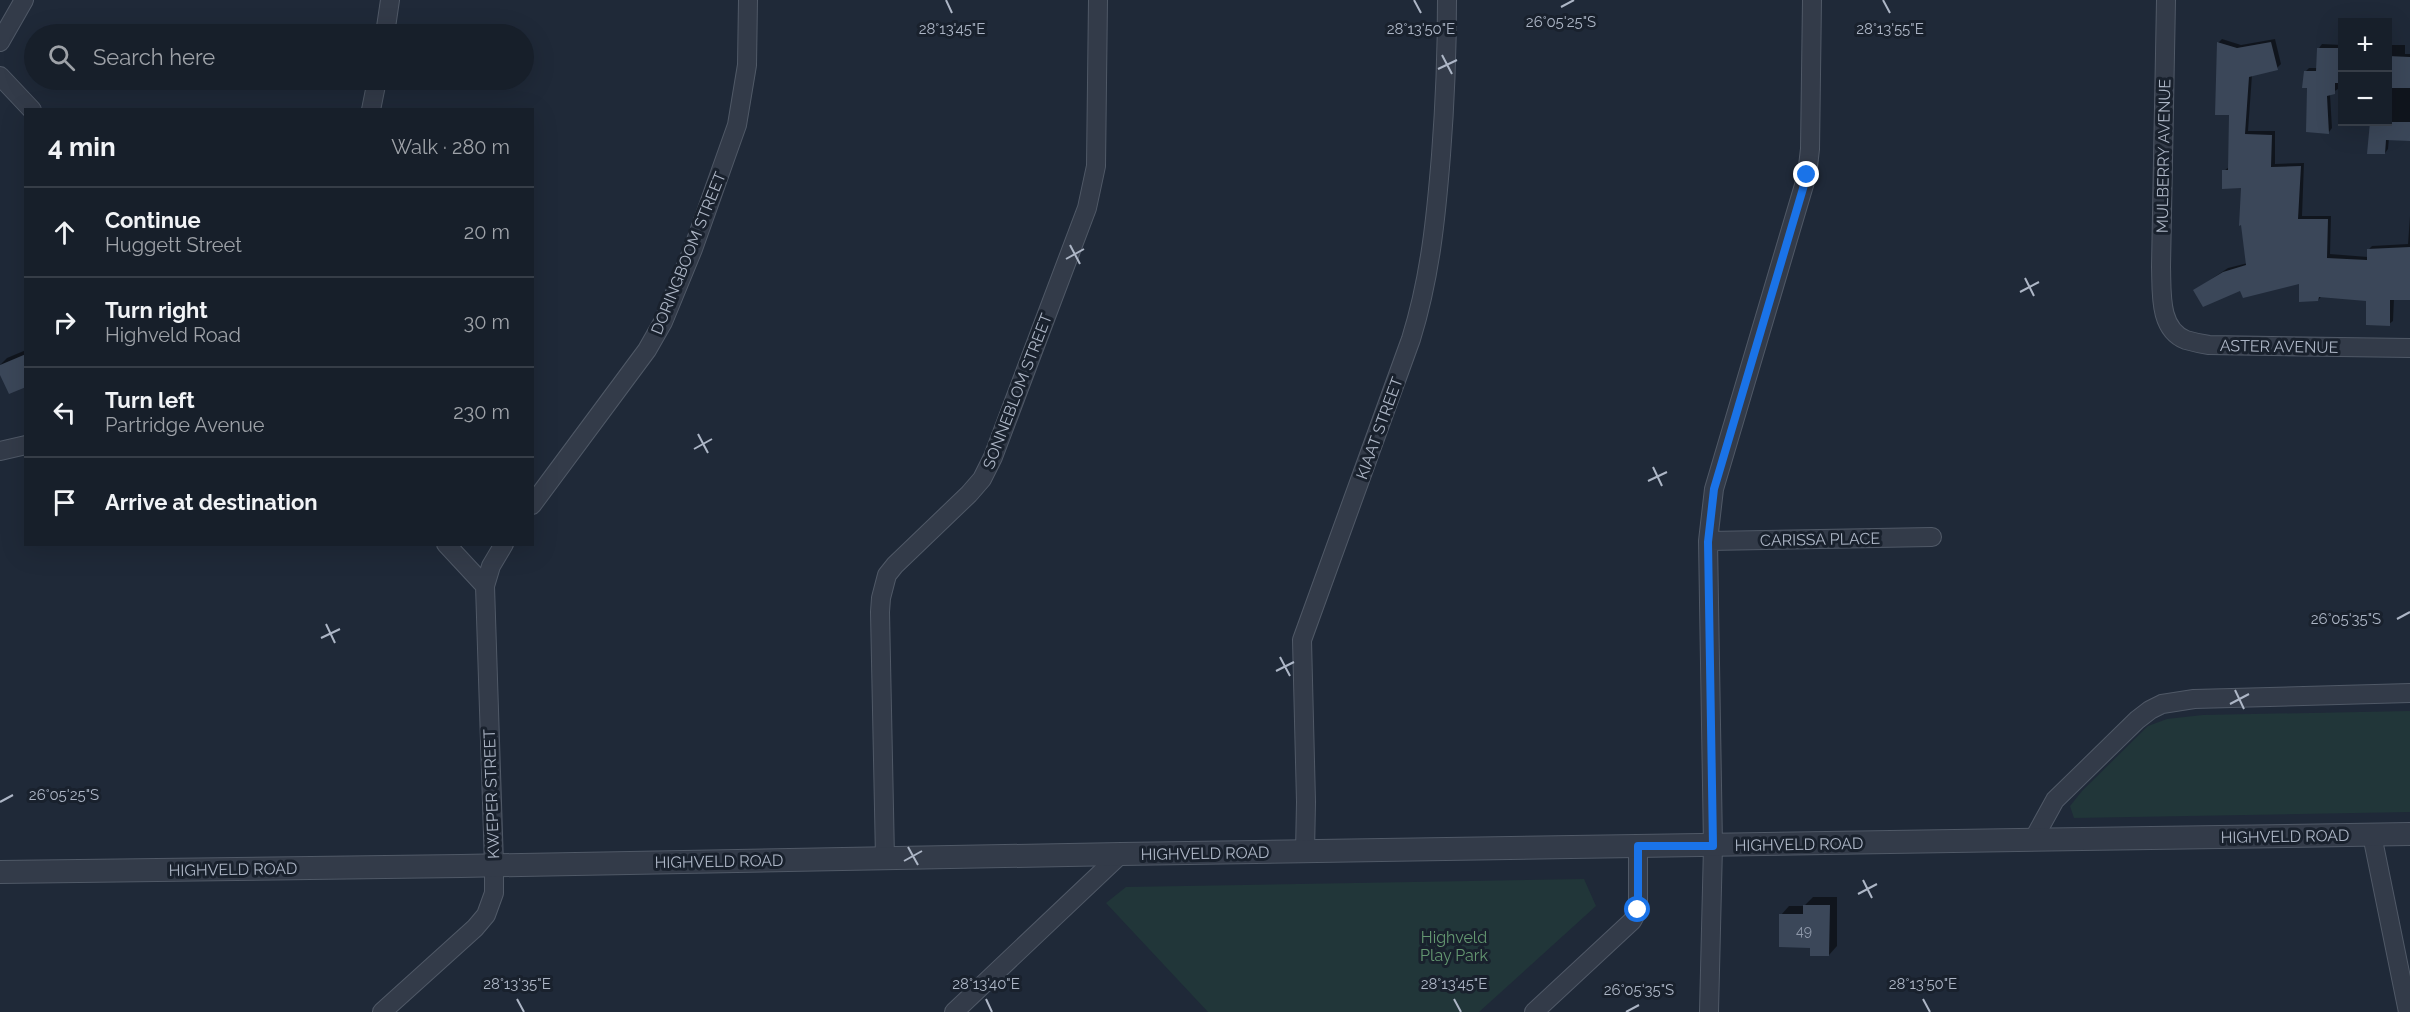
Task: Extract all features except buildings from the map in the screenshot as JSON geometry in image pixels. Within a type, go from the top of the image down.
[{"type":"street","points":[[0,42],[24,0]]},
{"type":"street","points":[[386,24],[390,0]]},
{"type":"street","name":"DORINGBOOM STREET","points":[[534,503],[640,359],[663,322],[693,249],[737,126],[747,65],[748,0]]},
{"type":"street","name":"SONNEBLOM STREET","points":[[885,858],[880,612],[883,585],[895,565],[948,516],[982,479],[993,457],[1087,208],[1096,166],[1098,0]]},
{"type":"street","name":"KIAAT STREET","points":[[1305,852],[1302,640],[1424,298],[1436,228],[1447,69],[1447,0]]},
{"type":"street","points":[[1709,1012],[1713,846],[1708,542],[1714,489],[1807,175],[1810,150],[1812,0]]},
{"type":"street","name":"MULBERRY AVENUE","points":[[2163,311],[2166,0]]},
{"type":"street","points":[[0,76],[30,108]]},
{"type":"street","points":[[372,108],[375,90]]},
{"type":"street","name":"ASTER AVENUE","points":[[2163,311],[2170,325],[2183,339],[2209,345],[2410,348]]},
{"type":"street","points":[[0,451],[24,445]]},
{"type":"street","name":"CARISSA PLACE","points":[[1708,542],[1932,537]]},
{"type":"street","points":[[448,546],[484,586],[491,566],[503,546]]},
{"type":"street","name":"KWEPER STREET","points":[[382,1012],[475,928],[486,915],[494,893],[484,586]]},
{"type":"street","points":[[2033,840],[2055,800],[2069,785],[2136,720],[2162,704],[2194,699],[2410,693]]},
{"type":"street","name":"HIGHVELD ROAD","points":[[0,872],[2410,834]]},
{"type":"street","points":[[2372,835],[2408,1012]]},
{"type":"street","points":[[1534,1012],[1632,921],[1638,910],[1638,846]]},
{"type":"street","points":[[954,1012],[1121,854]]},
{"type":"green space","points":[[2410,711],[2410,812],[2074,818],[2070,806],[2082,791],[2148,726],[2167,719],[2203,715]]},
{"type":"green space","name":"Highveld Play Park","points":[[1584,879],[1596,906],[1479,1012],[1208,1012],[1106,903],[1126,887]]},
{"type":"route","points":[[1638,910],[1638,846],[1713,846],[1708,542],[1714,489],[1807,175]]}]
